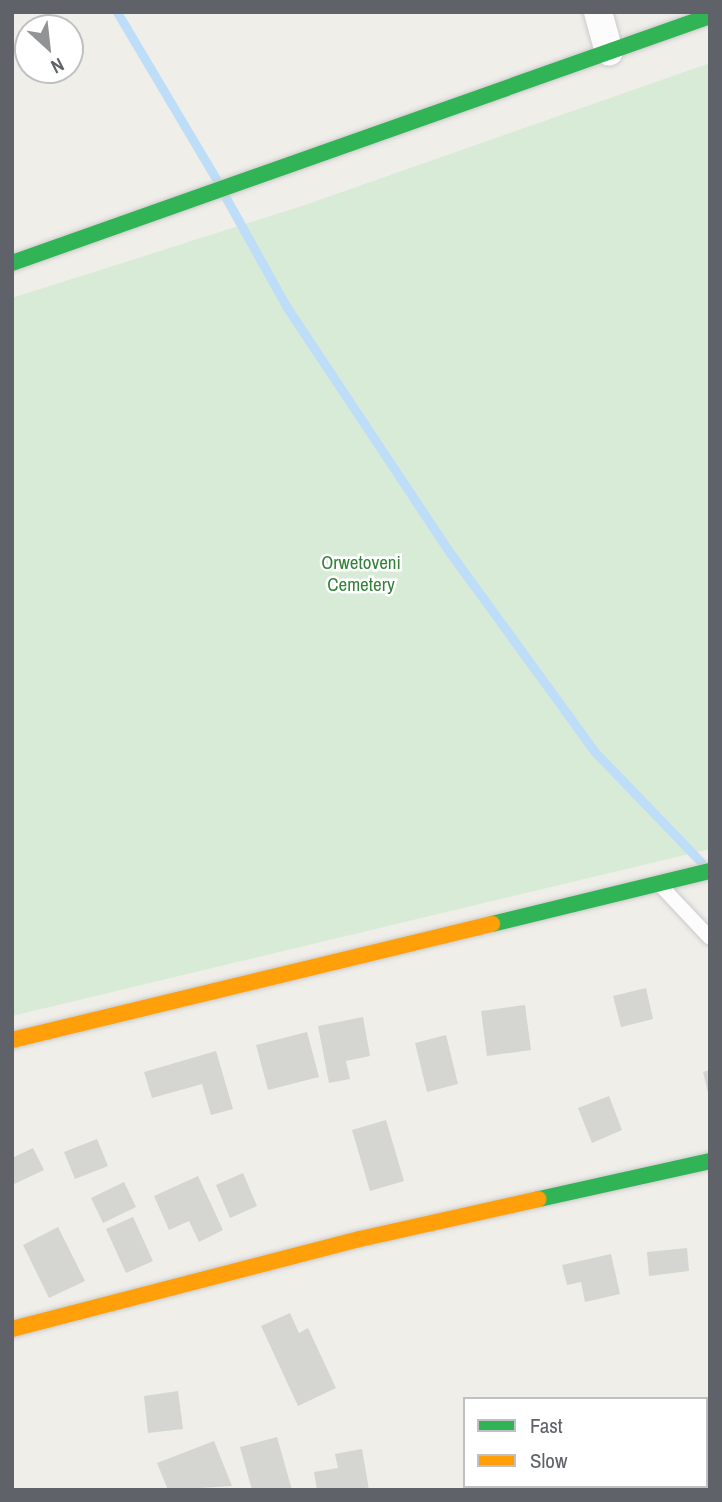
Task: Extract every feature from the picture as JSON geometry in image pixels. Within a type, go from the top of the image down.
[{"type":"street","points":[[598,12],[610,51]]},
{"type":"street","points":[[12,263],[710,16]]},
{"type":"street","points":[[12,1040],[661,886],[710,871]]},
{"type":"street","points":[[12,1329],[360,1239],[710,1161]]},
{"type":"lane","points":[[661,886],[710,938]]},
{"type":"green space","name":"Orwetoveni Cemetery","points":[[710,63],[710,849],[12,1016],[12,298],[305,205]]},
{"type":"building","points":[[646,988],[653,1019],[621,1027],[613,996]]},
{"type":"building","points":[[525,1005],[531,1050],[487,1056],[481,1011]]},
{"type":"building","points":[[363,1017],[370,1056],[346,1061],[350,1079],[329,1083],[318,1026]]},
{"type":"building","points":[[307,1032],[319,1077],[268,1090],[256,1045]]},
{"type":"building","points":[[446,1035],[458,1084],[427,1092],[415,1043]]},
{"type":"building","points":[[216,1051],[233,1109],[211,1115],[202,1084],[152,1098],[144,1072]]},
{"type":"building","points":[[710,1070],[710,1097],[709,1097],[703,1072]]},
{"type":"building","points":[[609,1096],[622,1130],[592,1143],[578,1108]]},
{"type":"building","points":[[386,1120],[404,1181],[370,1191],[352,1130]]},
{"type":"building","points":[[97,1139],[108,1166],[75,1179],[64,1152]]},
{"type":"building","points":[[33,1148],[44,1170],[12,1185],[12,1158]]},
{"type":"building","points":[[243,1173],[257,1206],[230,1218],[216,1185]]},
{"type":"building","points":[[198,1176],[223,1230],[199,1242],[189,1221],[169,1230],[154,1196]]},
{"type":"building","points":[[124,1182],[136,1207],[103,1223],[91,1198]]},
{"type":"building","points":[[133,1217],[153,1261],[126,1273],[106,1229]]},
{"type":"building","points":[[58,1227],[85,1281],[49,1298],[23,1245]]},
{"type":"building","points":[[687,1248],[689,1271],[649,1276],[647,1252]]},
{"type":"building","points":[[611,1254],[620,1294],[585,1302],[581,1282],[567,1285],[562,1265]]},
{"type":"building","points":[[290,1313],[299,1333],[308,1328],[336,1388],[298,1406],[261,1326]]},
{"type":"building","points":[[178,1391],[183,1429],[148,1433],[144,1396]]},
{"type":"building","points":[[277,1437],[292,1490],[252,1490],[240,1447]]},
{"type":"building","points":[[214,1441],[232,1486],[168,1490],[157,1463]]},
{"type":"building","points":[[362,1449],[369,1490],[317,1490],[314,1472],[338,1468],[335,1454]]},
{"type":"building","points":[[704,1488],[704,1490],[686,1490]]},
{"type":"waterway","points":[[117,12],[218,182]]},
{"type":"waterway","points":[[226,198],[286,306],[451,554],[595,752],[701,862]]},
{"type":"traffic: fast","points":[[12,263],[710,16]]},
{"type":"traffic: fast","points":[[492,924],[710,871]]},
{"type":"traffic: fast","points":[[539,1199],[710,1161]]},
{"type":"traffic: slow","points":[[12,1040],[492,924]]},
{"type":"traffic: slow","points":[[12,1329],[360,1239],[539,1199]]}]
